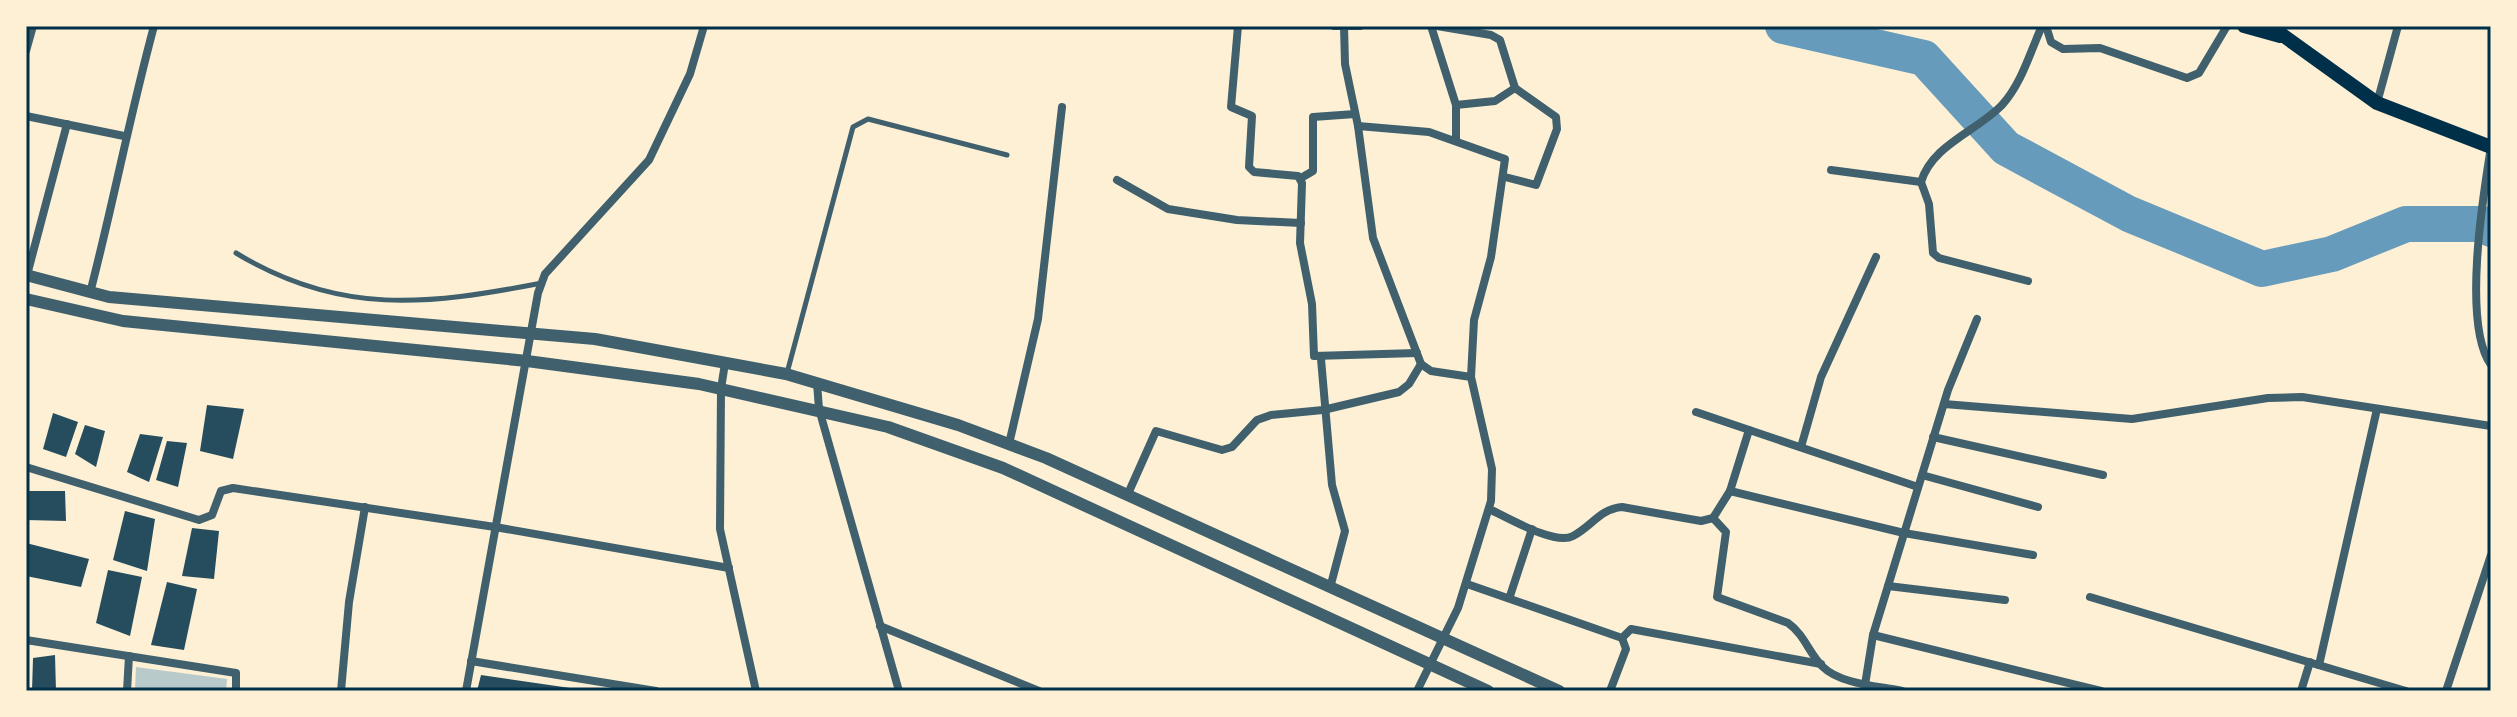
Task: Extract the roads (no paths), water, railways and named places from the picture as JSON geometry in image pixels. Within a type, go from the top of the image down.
[{"type":"main road","points":[[2244,26],[2276,31],[2377,103],[2491,147]]},
{"type":"street","points":[[26,51],[33,26]]},
{"type":"street","points":[[90,293],[120,176],[124,136],[154,26]]},
{"type":"street","points":[[466,691],[545,274],[649,160],[690,74],[704,26]]},
{"type":"street","points":[[1238,26],[1231,107],[1252,116],[1249,167],[1254,172],[1301,178],[1313,171],[1313,117],[1355,114]]},
{"type":"street","points":[[1360,26],[1341,27],[1373,238],[1421,364],[1431,371],[1471,377]]},
{"type":"street","points":[[1431,26],[1456,105],[1456,141]]},
{"type":"street","points":[[1437,26],[1491,35],[1500,40],[1515,88],[1550,112],[1558,122],[1536,185],[1505,177]]},
{"type":"street","points":[[2044,26],[2051,42],[2063,49],[2100,48],[2187,78],[2199,73],[2227,26]]},
{"type":"street","points":[[2028,281],[1939,258],[1933,253],[1929,204],[1921,182],[1929,162],[2001,106],[2044,26]]},
{"type":"street","points":[[2377,103],[2398,26]]},
{"type":"street","points":[[1456,105],[1495,101],[1515,88]]},
{"type":"street","points":[[1009,444],[1038,319],[1062,107]]},
{"type":"street","points":[[26,116],[124,136]]},
{"type":"street","points":[[67,124],[26,275],[90,293],[533,331],[786,374],[958,425],[1009,444],[1559,691]]},
{"type":"street","points":[[1358,126],[1429,132],[1505,159],[1505,177],[1491,257],[1474,320],[1471,377],[1492,469],[1489,509],[1467,584],[1417,691]]},
{"type":"street","points":[[2491,147],[2477,244],[2480,337],[2484,354],[2491,365]]},
{"type":"street","points":[[1831,170],[1921,182]]},
{"type":"street","points":[[1301,178],[1302,259],[1312,304],[1312,351],[1321,359],[1417,353]]},
{"type":"street","points":[[1117,180],[1168,209],[1237,220],[1301,223]]},
{"type":"street","points":[[1801,447],[1821,377],[1876,257]]},
{"type":"street","points":[[26,299],[123,321],[527,361],[721,389],[888,427],[973,456],[1488,691]]},
{"type":"street","points":[[1864,687],[1873,635],[1933,437],[1977,319]]},
{"type":"street","points":[[1321,359],[1323,410],[1331,441],[1332,485],[1345,531],[1330,588]]},
{"type":"street","points":[[725,363],[721,389],[720,529],[756,691]]},
{"type":"street","points":[[1126,497],[1156,431],[1222,450],[1232,447],[1257,420],[1323,410],[1399,392],[1409,384],[1421,364]]},
{"type":"street","points":[[817,383],[819,409],[899,691]]},
{"type":"street","points":[[1944,404],[2120,419],[2283,396],[2491,426]]},
{"type":"street","points":[[2301,691],[2314,664],[2377,409]]},
{"type":"street","points":[[1696,412],[1918,487]]},
{"type":"street","points":[[1489,509],[1556,538],[1572,537],[1601,513],[1622,507],[1701,521],[1713,518],[1730,491],[1749,430]]},
{"type":"street","points":[[1933,437],[2103,475]]},
{"type":"street","points":[[26,467],[199,520],[212,515],[226,488],[495,527],[729,568]]},
{"type":"street","points":[[1922,475],[2038,507]]},
{"type":"street","points":[[1730,491],[1904,533],[2033,555]]},
{"type":"street","points":[[341,691],[349,602],[365,507]]},
{"type":"street","points":[[1713,518],[1726,532],[1717,597],[1788,623],[1797,630],[1821,664],[1835,675],[1864,687],[1902,691]]},
{"type":"street","points":[[1510,596],[1532,529]]},
{"type":"street","points":[[2446,691],[2491,555]]},
{"type":"street","points":[[1467,584],[1510,596],[1622,638],[1626,649],[1610,691]]},
{"type":"street","points":[[1888,586],[2005,600]]},
{"type":"street","points":[[2090,597],[2406,691]]},
{"type":"street","points":[[880,626],[1039,691]]},
{"type":"street","points":[[1622,638],[1631,629],[1821,664]]},
{"type":"street","points":[[1873,635],[2101,691]]},
{"type":"street","points":[[26,640],[236,673],[236,691]]},
{"type":"street","points":[[127,691],[129,656]]},
{"type":"street","points":[[471,661],[615,688],[656,691]]},
{"type":"lane","points":[[786,374],[853,127],[858,122],[868,119],[1007,155]]},
{"type":"lane","points":[[236,253],[272,275],[324,293],[367,300],[447,299],[542,283]]},
{"type":"waterway","points":[[1783,26],[1924,58],[2006,148],[2129,214],[2262,269],[2332,254],[2406,224],[2483,224],[2491,229]]}]
